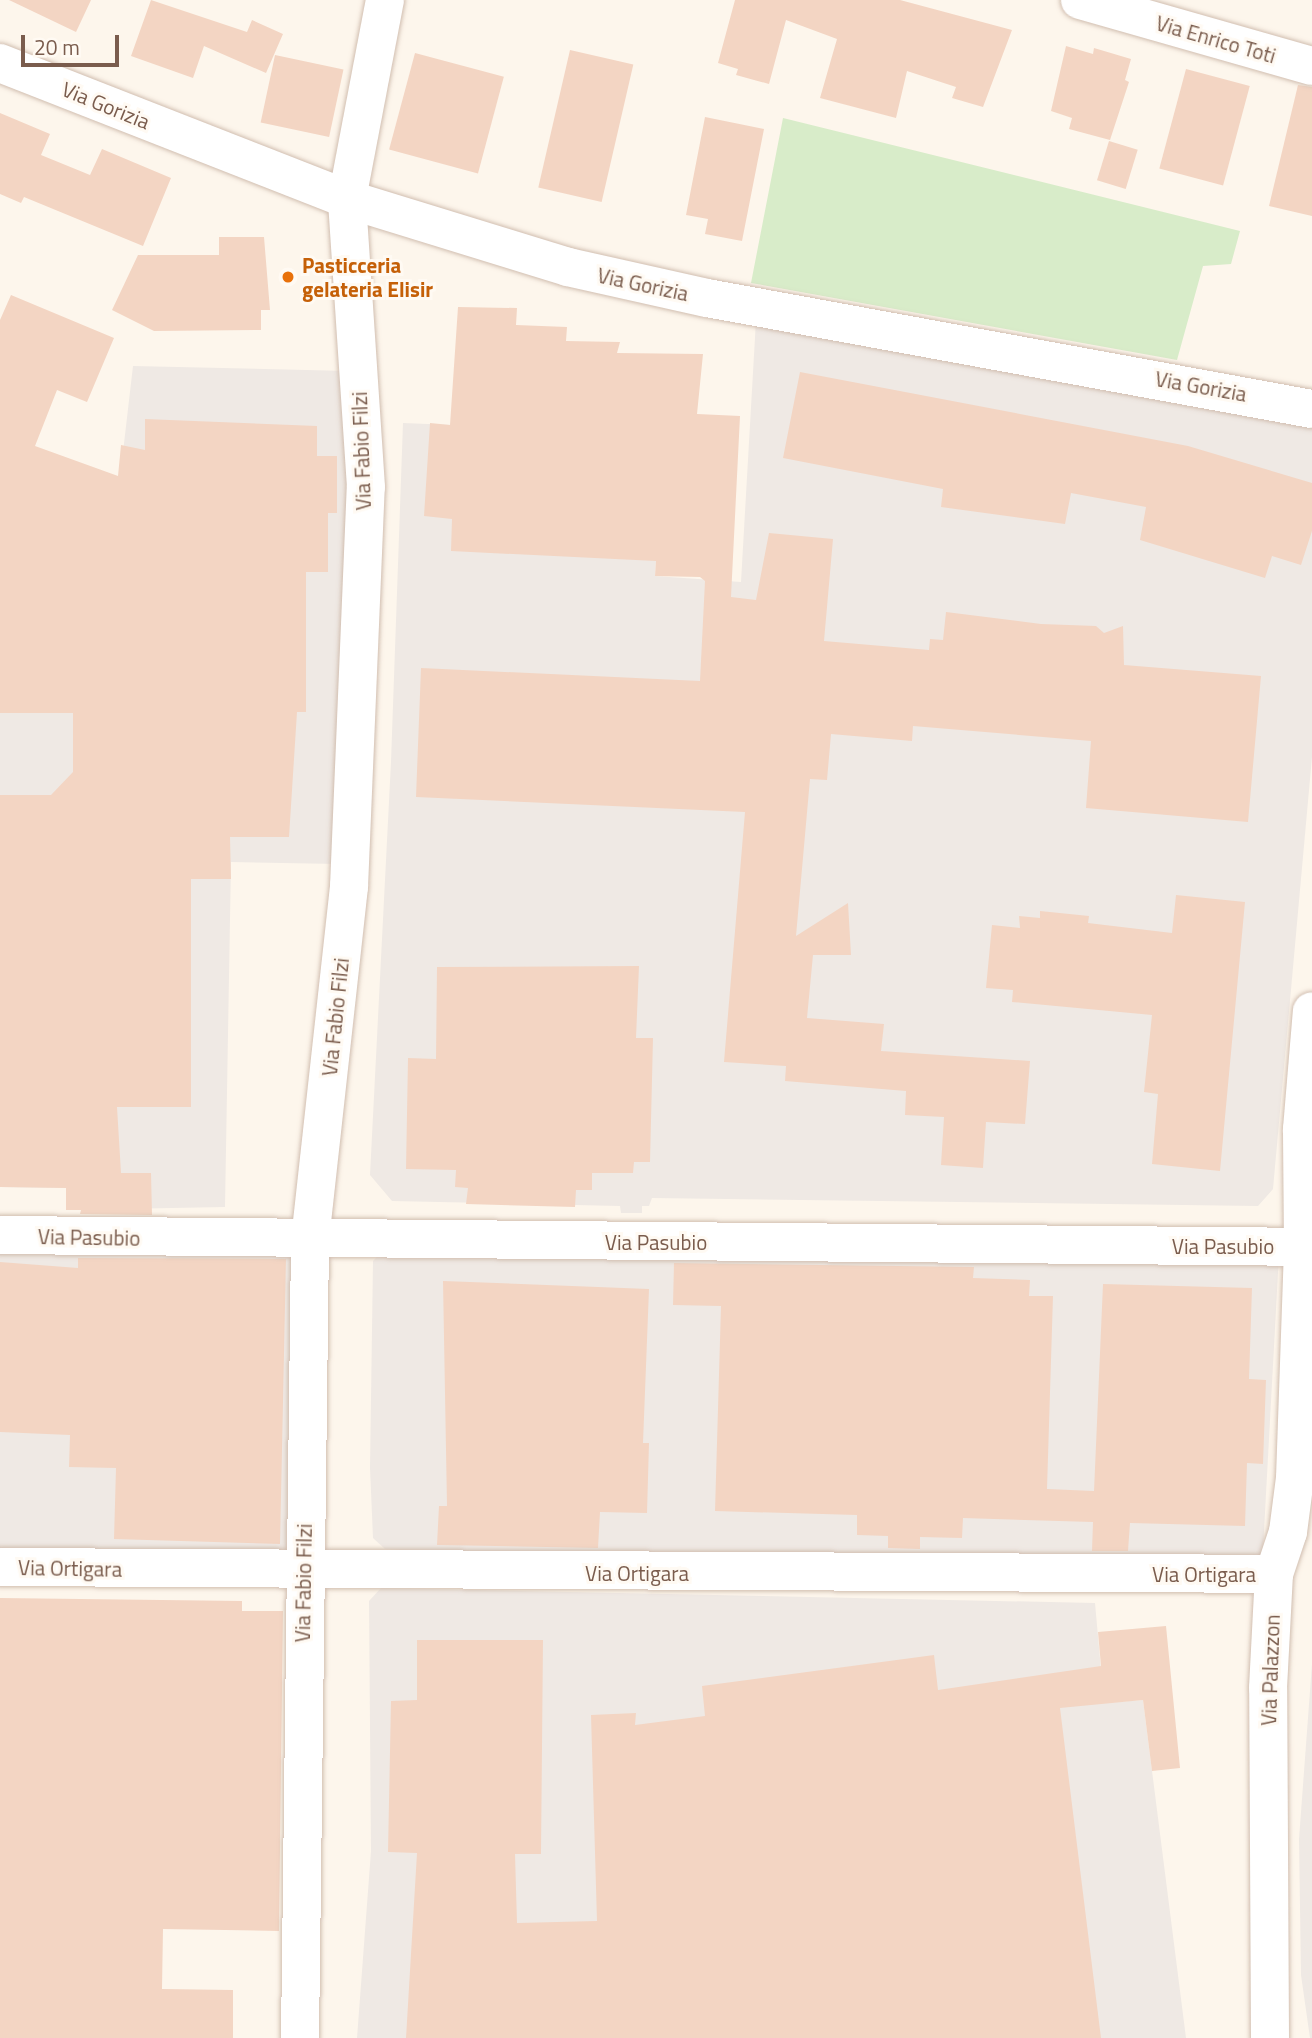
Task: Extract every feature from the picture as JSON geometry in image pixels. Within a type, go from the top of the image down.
[{"type":"street","name":"Via Fabio Filzi","points":[[300,2038],[303,1572],[310,1240],[349,887],[366,487],[347,199],[385,0]]},
{"type":"street","name":"Via Enrico Toti","points":[[1080,0],[1312,66]]},
{"type":"street","name":"Via Gorizia","points":[[0,63],[347,199],[568,267],[695,295],[1245,393],[1312,409]]},
{"type":"street","name":"Via Palazzon","points":[[1270,2038],[1268,1688],[1274,1574],[1288,1532],[1295,1478],[1308,1247],[1302,1129],[1312,1011]]},
{"type":"street","name":"Via Pasubio","points":[[0,1235],[310,1240],[1308,1247]]},
{"type":"street","name":"Via Ortigara","points":[[0,1567],[303,1572],[1274,1574]]},
{"type":"shaded area","points":[[756,320],[1312,425],[1312,757],[1273,1189],[1258,1206],[652,1198],[649,1206],[642,1206],[642,1213],[621,1213],[620,1206],[392,1201],[370,1175],[391,762],[403,423],[477,426],[656,561],[655,576],[741,582]]},
{"type":"shaded area","points":[[133,366],[348,371],[348,585],[338,864],[231,862],[225,1207],[66,1210],[66,1188],[0,1187],[0,561],[113,538]]},
{"type":"shaded area","points":[[0,1237],[327,1243],[322,1555],[0,1549]]},
{"type":"shaded area","points":[[386,1247],[1279,1254],[1262,1568],[656,1565],[385,1549],[373,1538],[370,1468],[373,1261]]},
{"type":"shaded area","points":[[381,1588],[1095,1603],[1104,1703],[1143,1700],[1186,2038],[357,2038],[371,1851],[369,1601]]},
{"type":"shaded area","points":[[1312,1664],[1310,2038],[1301,1975],[1299,1839]]},
{"type":"green space","points":[[783,118],[1240,231],[1231,264],[1203,266],[1177,360],[751,283]]},
{"type":"building","points":[[9,0],[91,0],[76,32]]},
{"type":"building","points":[[151,0],[247,32],[252,20],[283,34],[266,73],[204,46],[193,78],[131,56]]},
{"type":"building","points":[[735,0],[900,0],[1012,30],[983,107],[952,98],[956,87],[907,71],[896,118],[820,98],[837,39],[786,20],[769,84],[736,75],[738,69],[718,63]]},
{"type":"building","points":[[1066,46],[1093,54],[1094,48],[1131,59],[1125,80],[1129,82],[1110,140],[1069,129],[1072,118],[1051,111]]},
{"type":"building","points":[[570,50],[633,65],[602,202],[538,187]]},
{"type":"building","points":[[415,53],[504,77],[478,173],[389,150]]},
{"type":"building","points":[[275,55],[343,70],[329,137],[261,122]]},
{"type":"building","points":[[1186,69],[1250,86],[1223,186],[1159,168]]},
{"type":"building","points":[[1298,85],[1312,87],[1312,216],[1269,206]]},
{"type":"building","points":[[0,113],[50,134],[41,155],[90,175],[102,149],[171,178],[143,246],[24,197],[21,203],[0,194]]},
{"type":"building","points":[[705,117],[764,129],[742,241],[705,234],[708,219],[686,215]]},
{"type":"building","points":[[1109,141],[1138,150],[1126,189],[1097,180]]},
{"type":"building","points":[[219,237],[264,237],[270,310],[261,310],[261,330],[154,331],[112,310],[138,255],[219,255]]},
{"type":"building","points":[[11,295],[114,338],[87,402],[57,390],[35,446],[118,476],[121,445],[145,450],[145,419],[317,426],[317,456],[337,456],[337,513],[328,513],[328,572],[306,572],[306,712],[297,712],[289,837],[230,837],[231,879],[191,879],[191,1107],[117,1107],[121,1173],[151,1173],[152,1215],[80,1214],[81,1210],[66,1210],[66,1188],[0,1187],[0,795],[51,795],[73,772],[73,713],[0,713],[0,320]]},
{"type":"building","points":[[458,307],[517,308],[516,325],[567,327],[566,341],[620,342],[617,353],[703,354],[697,414],[740,416],[731,597],[756,600],[769,533],[833,539],[824,641],[929,650],[930,639],[943,640],[946,612],[1041,624],[1096,626],[1104,633],[1123,626],[1124,665],[1261,676],[1248,822],[1086,808],[1091,741],[913,726],[912,741],[831,734],[827,780],[810,779],[796,936],[848,903],[851,955],[813,955],[807,1018],[884,1024],[881,1051],[1030,1061],[1025,1124],[986,1122],[983,1168],[941,1165],[944,1117],[905,1115],[906,1091],[785,1081],[786,1066],[724,1062],[745,812],[416,797],[421,668],[700,681],[705,581],[700,577],[655,576],[656,561],[451,551],[452,519],[424,516],[430,423],[450,425]]},
{"type":"building","points":[[800,372],[1188,446],[1312,483],[1312,531],[1301,565],[1272,556],[1265,578],[1140,540],[1146,507],[1071,493],[1065,524],[941,507],[943,489],[783,458]]},
{"type":"building","points":[[1176,895],[1245,902],[1220,1171],[1152,1164],[1158,1094],[1144,1092],[1152,1015],[1012,1002],[1013,990],[986,988],[992,925],[1020,928],[1019,916],[1040,918],[1040,911],[1089,916],[1088,923],[1172,933]]},
{"type":"building","points":[[639,966],[636,1038],[653,1038],[650,1162],[634,1162],[633,1173],[592,1173],[592,1190],[576,1190],[575,1207],[466,1204],[468,1188],[455,1187],[456,1170],[406,1169],[408,1058],[436,1059],[437,967]]},
{"type":"building","points":[[78,1258],[286,1259],[280,1544],[114,1539],[116,1468],[69,1467],[70,1435],[0,1432],[0,1262],[78,1268]]},
{"type":"building","points":[[674,1263],[974,1267],[973,1278],[1030,1280],[1029,1296],[1053,1296],[1047,1489],[1094,1491],[1103,1284],[1252,1288],[1249,1379],[1266,1380],[1263,1464],[1247,1463],[1245,1526],[1130,1523],[1128,1551],[1092,1551],[1093,1522],[963,1518],[962,1538],[920,1537],[920,1549],[888,1548],[888,1536],[857,1535],[857,1515],[715,1511],[721,1306],[673,1305]]},
{"type":"building","points":[[443,1281],[649,1289],[643,1443],[649,1443],[647,1513],[600,1512],[598,1548],[437,1545],[439,1506],[447,1506]]},
{"type":"building","points":[[0,1598],[242,1601],[242,1611],[283,1611],[279,1931],[163,1929],[162,1989],[233,1990],[233,2038],[0,2038]]},
{"type":"building","points":[[1166,1626],[1180,1768],[1152,1771],[1143,1700],[1060,1708],[1101,2038],[406,2038],[417,1853],[388,1852],[391,1701],[417,1700],[417,1640],[543,1640],[541,1854],[515,1854],[517,1923],[597,1921],[591,1715],[636,1713],[635,1725],[705,1716],[702,1686],[934,1655],[938,1690],[1101,1666],[1098,1632]]},
{"type":"place","name":"Pasticceria gelateria Elisir","points":[[288,277]]}]
